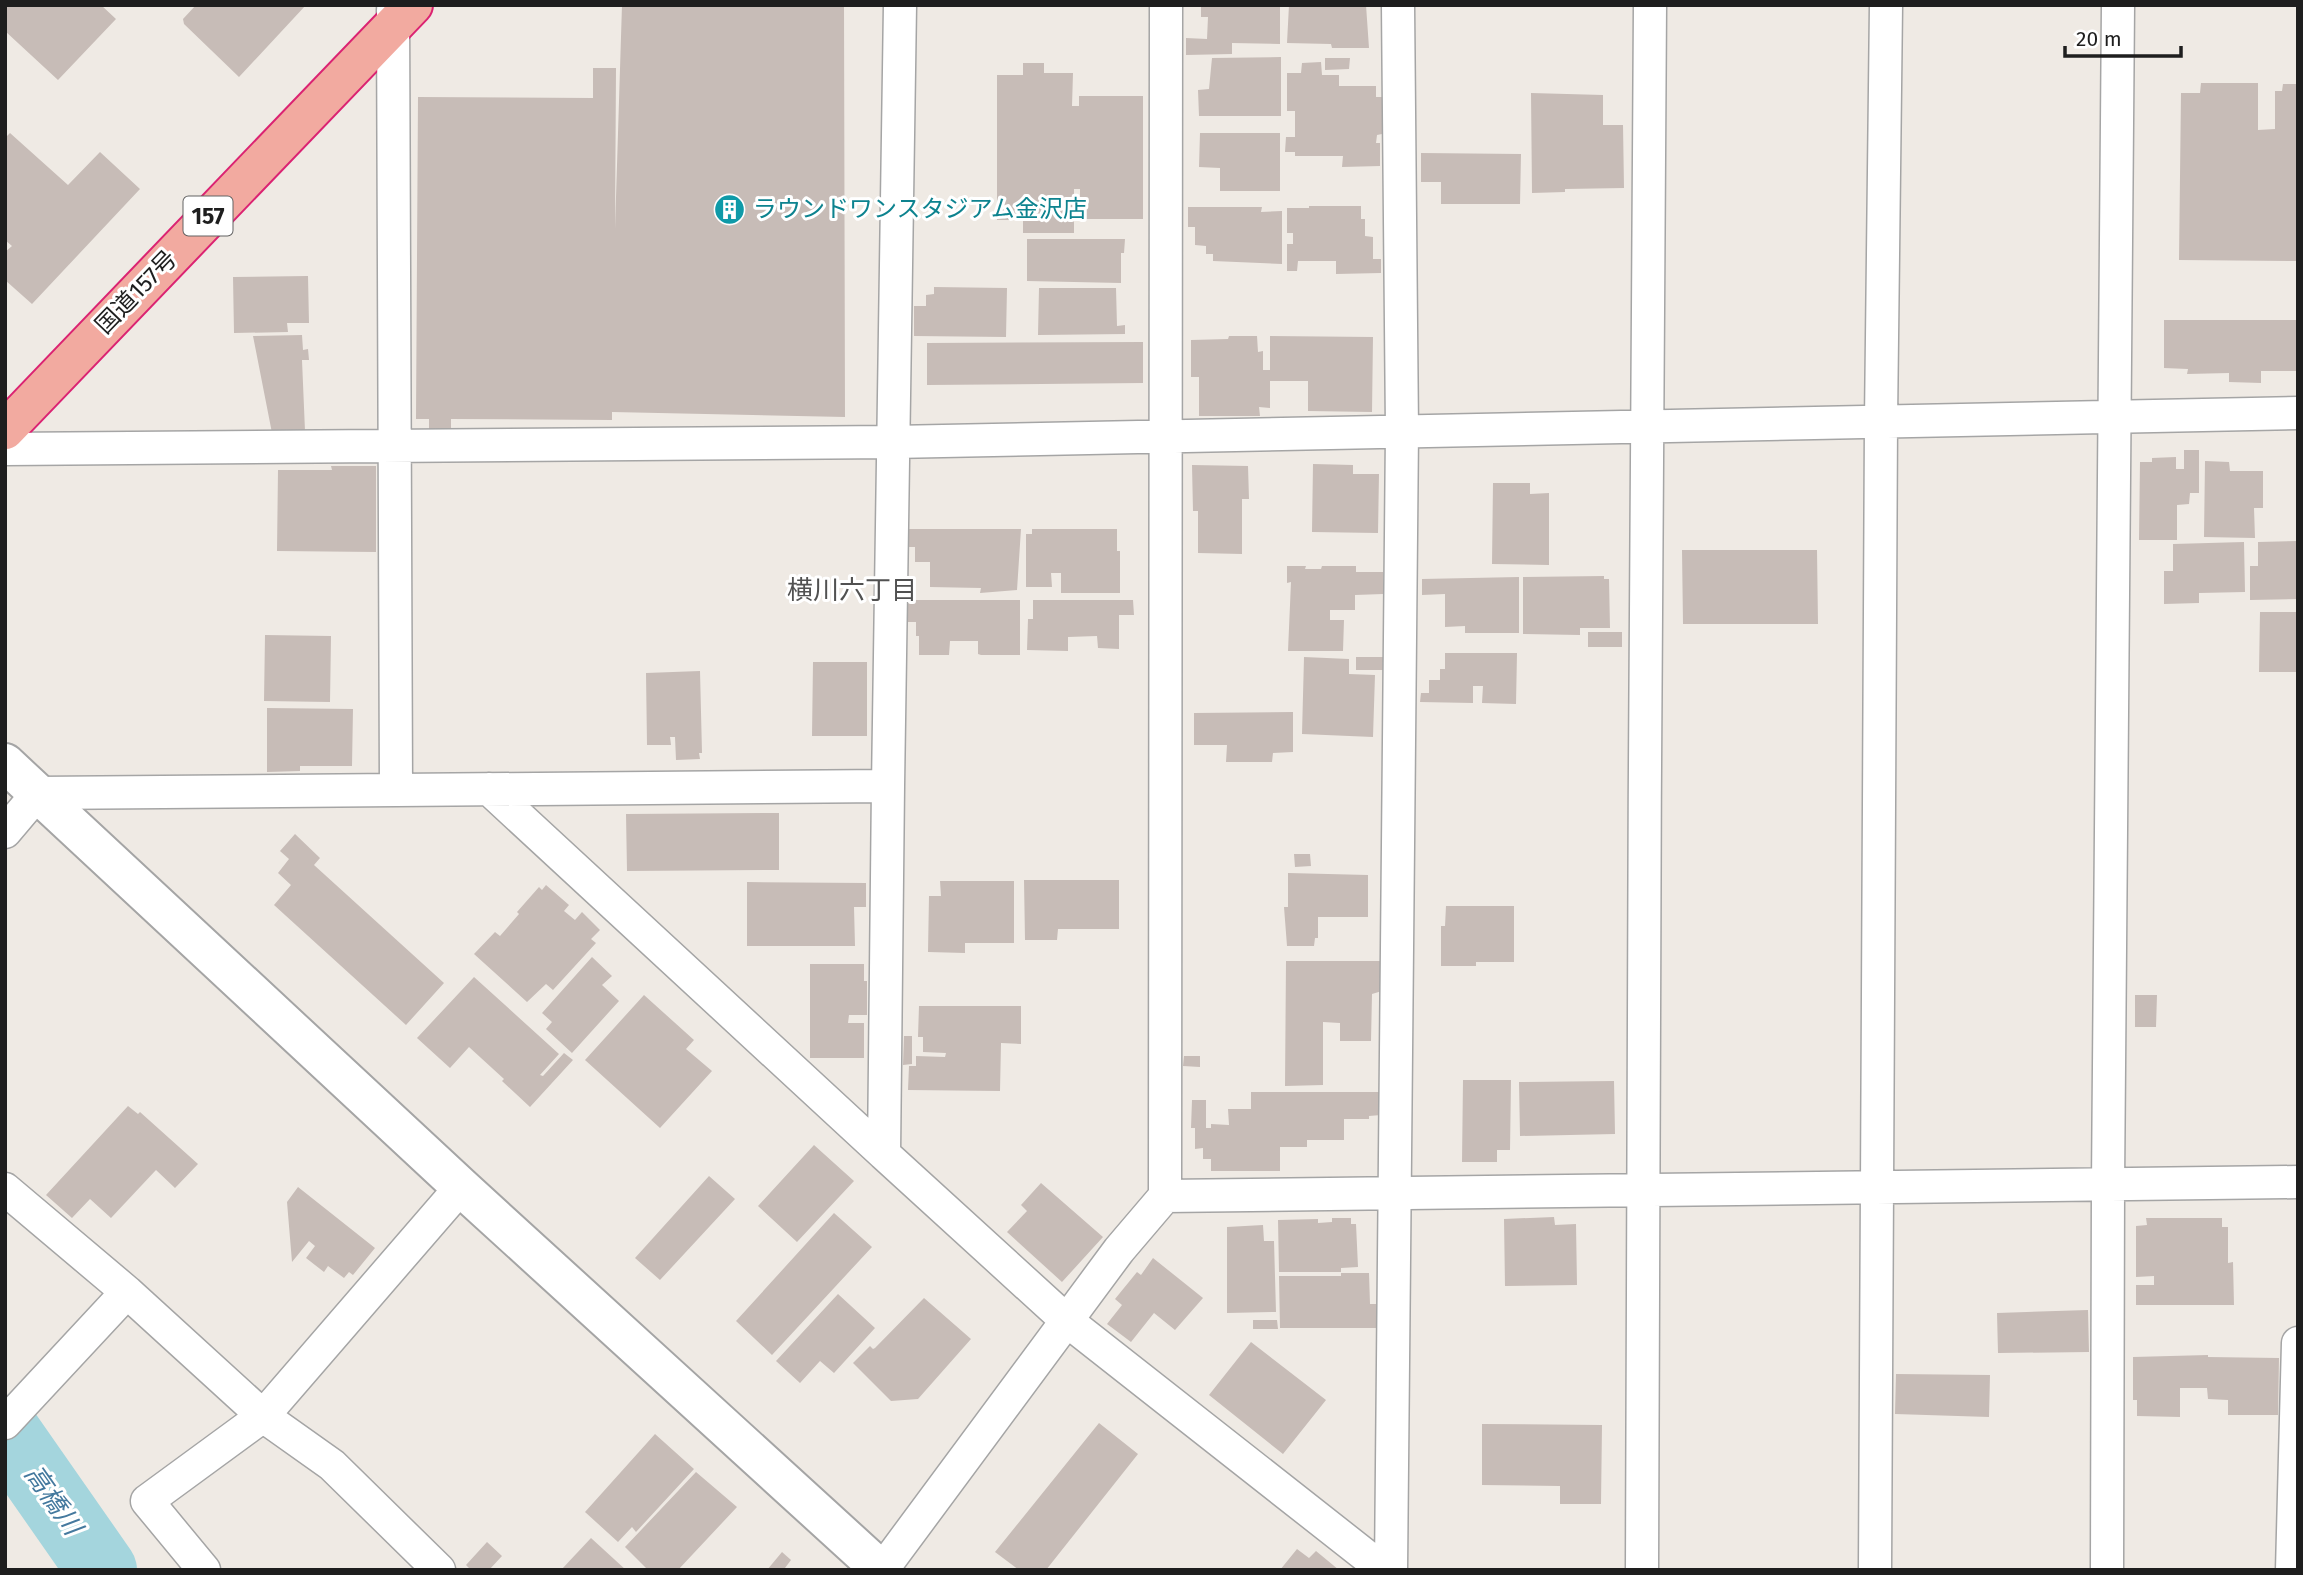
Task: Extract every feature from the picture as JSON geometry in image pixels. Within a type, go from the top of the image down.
[{"type":"highway","name":"国道157号","points":[[5,429],[400,13]]},
{"type":"street","points":[[884,1154],[900,5]]},
{"type":"street","points":[[5,764],[461,1187],[882,1570],[1066,1320],[1119,1250],[1165,1196],[1166,5]]},
{"type":"street","points":[[1391,1570],[1402,431],[1398,5]]},
{"type":"street","points":[[1642,1570],[1640,1190],[1649,426],[1650,5]]},
{"type":"street","points":[[1875,1570],[1886,5]]},
{"type":"street","points":[[2107,1570],[2118,5]]},
{"type":"street","points":[[396,790],[395,447],[400,13]]},
{"type":"street","points":[[5,449],[893,442],[2298,413]]},
{"type":"street","points":[[5,832],[38,793],[888,786]]},
{"type":"street","points":[[489,789],[1066,1320],[1384,1570]]},
{"type":"street","points":[[1165,1196],[2298,1182]]},
{"type":"street","points":[[204,1570],[147,1501],[263,1416],[461,1187]]},
{"type":"street","points":[[5,1189],[127,1292],[263,1416],[332,1465],[439,1570]]},
{"type":"street","points":[[5,1423],[127,1292]]},
{"type":"street","points":[[2292,1570],[2298,1343]]},
{"type":"building","points":[[5,5],[101,5],[116,19],[58,80],[5,31]]},
{"type":"building","points":[[196,5],[306,5],[239,77],[184,24],[183,19]]},
{"type":"building","points":[[622,5],[844,5],[845,417],[612,412],[612,420],[451,419],[451,430],[429,430],[429,419],[416,419],[418,97],[593,98],[593,68],[616,68],[615,229]]},
{"type":"building","points":[[1201,5],[1280,5],[1280,44],[1232,43],[1232,54],[1186,55],[1186,38],[1207,39],[1208,17],[1201,17]]},
{"type":"building","points":[[1289,5],[1366,5],[1369,48],[1332,48],[1331,44],[1287,43]]},
{"type":"building","points":[[1281,57],[1281,116],[1199,116],[1198,90],[1209,89],[1212,58]]},
{"type":"building","points":[[1325,58],[1350,58],[1349,69],[1325,70]]},
{"type":"building","points":[[1321,62],[1322,75],[1339,75],[1339,86],[1376,86],[1376,97],[1382,97],[1382,134],[1377,135],[1376,143],[1380,143],[1380,166],[1342,167],[1343,156],[1295,156],[1295,152],[1285,152],[1286,137],[1295,137],[1295,111],[1287,111],[1287,73],[1301,73],[1302,63]]},
{"type":"building","points":[[1023,63],[1044,63],[1044,73],[1073,73],[1072,106],[1079,106],[1079,96],[1143,96],[1143,219],[1080,219],[1080,189],[1074,189],[1074,233],[1023,233],[1023,220],[997,220],[997,75],[1023,75]]},
{"type":"building","points":[[2201,83],[2258,83],[2258,130],[2275,129],[2275,91],[2282,91],[2283,84],[2298,84],[2298,261],[2179,260],[2181,93],[2200,93]]},
{"type":"building","points":[[1531,93],[1603,95],[1603,125],[1623,125],[1624,188],[1565,189],[1565,192],[1532,193]]},
{"type":"building","points":[[10,133],[68,185],[100,152],[140,189],[32,304],[5,280],[5,252],[12,246],[5,240],[5,138]]},
{"type":"building","points":[[1200,133],[1280,133],[1280,191],[1220,191],[1220,168],[1199,167]]},
{"type":"building","points":[[1421,153],[1521,154],[1520,204],[1441,204],[1441,182],[1421,182]]},
{"type":"building","points":[[1361,206],[1361,219],[1365,219],[1365,236],[1373,237],[1373,259],[1381,259],[1381,273],[1336,274],[1336,261],[1298,261],[1297,271],[1287,271],[1287,244],[1293,244],[1293,233],[1287,233],[1287,208]]},
{"type":"building","points":[[1188,207],[1262,207],[1261,212],[1282,211],[1282,264],[1213,261],[1213,254],[1206,254],[1206,246],[1195,245],[1195,227],[1188,227]]},
{"type":"building","points":[[1027,239],[1125,239],[1124,253],[1121,253],[1121,283],[1027,281]]},
{"type":"building","points":[[308,276],[309,323],[287,323],[288,332],[234,333],[233,277]]},
{"type":"building","points":[[934,287],[1007,288],[1006,337],[914,336],[914,306],[926,306],[926,295],[934,294]]},
{"type":"building","points":[[1039,288],[1116,288],[1117,326],[1125,325],[1125,334],[1038,335]]},
{"type":"building","points":[[2164,320],[2298,320],[2298,371],[2261,371],[2261,383],[2229,382],[2229,373],[2187,374],[2188,369],[2164,368]]},
{"type":"building","points":[[302,335],[303,350],[308,349],[309,360],[302,360],[305,431],[272,433],[253,336]]},
{"type":"building","points":[[1229,336],[1257,336],[1258,352],[1263,351],[1263,370],[1270,370],[1270,336],[1373,337],[1372,412],[1308,411],[1308,381],[1270,381],[1270,408],[1259,407],[1260,416],[1199,416],[1199,377],[1191,377],[1191,340],[1228,339]]},
{"type":"building","points":[[1143,342],[1143,383],[927,385],[927,343]]},
{"type":"building","points":[[2184,450],[2199,450],[2199,493],[2190,493],[2189,504],[2177,505],[2177,540],[2139,540],[2140,462],[2152,462],[2152,458],[2176,457],[2176,469],[2184,469]]},
{"type":"building","points":[[2205,461],[2229,462],[2230,471],[2263,471],[2263,508],[2254,508],[2255,538],[2204,537]]},
{"type":"building","points":[[1313,464],[1353,465],[1353,474],[1379,474],[1378,533],[1312,532]]},
{"type":"building","points":[[1192,465],[1248,466],[1249,499],[1242,499],[1242,554],[1198,553],[1198,511],[1193,511]]},
{"type":"building","points":[[331,466],[376,466],[376,552],[277,551],[278,470],[332,470]]},
{"type":"building","points":[[1493,483],[1530,483],[1530,494],[1549,493],[1549,565],[1492,564]]},
{"type":"building","points":[[908,529],[1021,529],[1017,590],[980,593],[981,588],[930,587],[930,562],[915,562],[915,547],[908,547]]},
{"type":"building","points":[[1032,529],[1117,529],[1120,593],[1061,593],[1061,573],[1051,573],[1052,587],[1026,587],[1026,534],[1032,534]]},
{"type":"building","points":[[2298,541],[2298,599],[2250,600],[2250,566],[2258,566],[2258,542]]},
{"type":"building","points":[[2244,542],[2245,592],[2199,593],[2199,603],[2164,604],[2164,571],[2173,571],[2173,544]]},
{"type":"building","points":[[1682,550],[1817,550],[1818,624],[1683,624]]},
{"type":"building","points":[[1287,566],[1321,569],[1322,566],[1356,566],[1356,572],[1383,572],[1383,594],[1355,595],[1355,610],[1330,610],[1330,620],[1344,620],[1343,651],[1288,651],[1291,582],[1287,583]]},
{"type":"building","points":[[1604,576],[1604,579],[1609,579],[1610,628],[1580,628],[1580,635],[1523,634],[1523,577]]},
{"type":"building","points":[[1519,577],[1519,633],[1465,633],[1465,626],[1445,627],[1445,594],[1422,595],[1422,579]]},
{"type":"building","points":[[907,600],[1020,600],[1020,655],[981,655],[978,654],[978,641],[950,641],[949,655],[919,655],[916,622],[907,622]]},
{"type":"building","points":[[1033,600],[1133,600],[1134,615],[1119,615],[1119,649],[1098,648],[1097,636],[1068,637],[1068,651],[1027,650],[1028,619],[1033,619]]},
{"type":"building","points":[[2260,612],[2298,612],[2298,672],[2259,672]]},
{"type":"building","points":[[1588,632],[1622,632],[1622,647],[1588,647]]},
{"type":"building","points":[[265,635],[331,636],[330,702],[264,701]]},
{"type":"building","points":[[1445,653],[1517,653],[1516,704],[1482,703],[1483,686],[1473,686],[1473,703],[1420,702],[1421,693],[1429,693],[1429,680],[1440,680],[1440,669],[1445,669]]},
{"type":"building","points":[[1304,657],[1349,659],[1349,674],[1375,675],[1373,737],[1302,734]]},
{"type":"building","points":[[1356,657],[1384,657],[1384,670],[1356,670]]},
{"type":"building","points":[[813,662],[867,662],[867,736],[812,736]]},
{"type":"building","points":[[700,671],[702,753],[699,753],[700,759],[676,760],[675,737],[670,737],[671,745],[647,745],[646,673]]},
{"type":"building","points":[[267,708],[353,709],[352,766],[300,766],[300,771],[267,772]]},
{"type":"building","points":[[1293,712],[1293,752],[1273,753],[1272,762],[1226,762],[1227,745],[1194,745],[1194,713]]},
{"type":"building","points":[[779,813],[779,870],[627,871],[626,814]]},
{"type":"building","points":[[295,834],[320,858],[314,865],[444,983],[406,1025],[274,905],[291,885],[278,873],[289,859],[280,851]]},
{"type":"building","points":[[1294,854],[1310,854],[1311,866],[1295,867]]},
{"type":"building","points":[[1288,873],[1368,875],[1368,917],[1318,917],[1318,938],[1315,938],[1314,946],[1287,946],[1284,907],[1288,907]]},
{"type":"building","points":[[1024,880],[1119,880],[1119,929],[1058,929],[1057,940],[1025,940]]},
{"type":"building","points":[[940,881],[1014,881],[1014,943],[965,943],[965,953],[928,952],[929,896],[941,896]]},
{"type":"building","points":[[747,882],[866,883],[866,907],[854,907],[855,946],[747,946]]},
{"type":"building","points":[[546,885],[569,905],[564,911],[575,920],[582,912],[600,930],[591,939],[596,943],[553,990],[546,984],[527,1002],[474,954],[495,932],[500,936],[539,887],[542,890]]},
{"type":"building","points":[[1446,906],[1514,906],[1514,962],[1441,966],[1441,926],[1445,926]]},
{"type":"building","points":[[592,957],[612,976],[602,985],[619,1001],[572,1053],[546,1029],[552,1022],[542,1013]]},
{"type":"building","points":[[1286,961],[1382,961],[1382,991],[1372,994],[1371,1041],[1340,1041],[1340,1023],[1323,1022],[1323,1085],[1285,1086]]},
{"type":"building","points":[[810,964],[864,964],[867,1015],[849,1015],[848,1023],[864,1023],[864,1058],[810,1058]]},
{"type":"building","points":[[474,977],[559,1054],[540,1075],[543,1076],[564,1053],[573,1060],[530,1107],[469,1047],[450,1068],[417,1038]]},
{"type":"building","points":[[644,995],[694,1040],[686,1049],[712,1071],[660,1128],[585,1060]]},
{"type":"building","points":[[2135,995],[2157,995],[2156,1027],[2135,1027]]},
{"type":"building","points":[[919,1006],[1021,1006],[1021,1044],[1001,1043],[1000,1091],[908,1090],[909,1066],[916,1066],[916,1056],[945,1057],[946,1053],[923,1052],[923,1037],[918,1037]]},
{"type":"building","points":[[904,1036],[912,1036],[912,1064],[903,1065]]},
{"type":"building","points":[[1184,1056],[1200,1056],[1200,1067],[1183,1066]]},
{"type":"building","points":[[1463,1080],[1511,1080],[1510,1150],[1497,1150],[1497,1162],[1462,1162]]},
{"type":"building","points":[[1614,1081],[1615,1134],[1520,1136],[1519,1082]]},
{"type":"building","points":[[1251,1092],[1381,1092],[1381,1115],[1369,1116],[1369,1119],[1344,1119],[1344,1140],[1307,1140],[1307,1147],[1280,1147],[1280,1171],[1211,1171],[1211,1159],[1203,1159],[1203,1148],[1195,1149],[1195,1128],[1191,1128],[1192,1100],[1206,1100],[1206,1128],[1211,1128],[1211,1124],[1229,1125],[1228,1109],[1251,1109]]},
{"type":"building","points":[[128,1106],[138,1114],[140,1112],[198,1164],[175,1188],[156,1170],[111,1218],[90,1199],[72,1218],[46,1195]]},
{"type":"building","points":[[814,1145],[854,1181],[797,1242],[758,1206]]},
{"type":"building","points":[[709,1176],[735,1199],[660,1280],[635,1258]]},
{"type":"building","points":[[1041,1183],[1103,1237],[1062,1282],[1007,1232],[1027,1211],[1021,1205]]},
{"type":"building","points":[[298,1187],[375,1248],[353,1275],[349,1272],[344,1278],[328,1266],[324,1272],[306,1258],[315,1246],[309,1241],[292,1262],[287,1202]]},
{"type":"building","points":[[834,1213],[872,1247],[772,1355],[736,1321]]},
{"type":"building","points":[[1554,1217],[1555,1225],[1576,1224],[1577,1285],[1505,1286],[1504,1219]]},
{"type":"building","points":[[1332,1218],[1351,1218],[1351,1224],[1356,1224],[1358,1267],[1341,1268],[1341,1272],[1279,1272],[1278,1220],[1318,1219],[1318,1223],[1332,1222]]},
{"type":"building","points":[[2146,1218],[2222,1218],[2222,1227],[2228,1227],[2228,1263],[2233,1262],[2234,1305],[2136,1305],[2136,1285],[2154,1285],[2154,1276],[2136,1277],[2136,1226],[2147,1225]]},
{"type":"building","points":[[1263,1225],[1264,1241],[1274,1241],[1276,1312],[1227,1313],[1227,1227]]},
{"type":"building","points":[[1153,1258],[1203,1298],[1175,1330],[1154,1313],[1131,1342],[1107,1324],[1122,1305],[1115,1299],[1137,1272],[1141,1275]]},
{"type":"building","points":[[1341,1273],[1369,1273],[1370,1304],[1376,1304],[1376,1328],[1280,1328],[1279,1276],[1341,1276]]},
{"type":"building","points":[[838,1294],[875,1328],[834,1373],[820,1361],[800,1383],[776,1361]]},
{"type":"building","points":[[924,1298],[971,1339],[918,1399],[891,1401],[853,1363],[870,1346],[875,1348]]},
{"type":"building","points":[[2088,1310],[2089,1352],[1998,1353],[1997,1313]]},
{"type":"building","points":[[1253,1320],[1277,1320],[1278,1329],[1253,1329]]},
{"type":"building","points":[[1251,1342],[1326,1400],[1283,1454],[1209,1395]]},
{"type":"building","points":[[2208,1355],[2279,1358],[2278,1415],[2228,1415],[2228,1400],[2208,1399],[2207,1388],[2180,1388],[2180,1417],[2137,1416],[2137,1400],[2133,1400],[2133,1357]]},
{"type":"building","points":[[1896,1374],[1990,1375],[1989,1417],[1895,1414]]},
{"type":"building","points":[[1099,1423],[1138,1454],[1046,1570],[1019,1570],[995,1552]]},
{"type":"building","points":[[1482,1424],[1602,1425],[1601,1504],[1560,1504],[1560,1486],[1482,1485]]},
{"type":"building","points":[[655,1434],[694,1469],[636,1532],[632,1527],[618,1542],[585,1512]]},
{"type":"building","points":[[696,1472],[737,1507],[678,1570],[648,1570],[625,1547]]},
{"type":"building","points":[[591,1538],[626,1570],[561,1570]]},
{"type":"building","points":[[487,1542],[502,1556],[489,1570],[471,1570],[466,1565]]},
{"type":"building","points":[[1297,1549],[1309,1558],[1316,1551],[1339,1570],[1280,1570]]},
{"type":"building","points":[[782,1552],[791,1560],[785,1568],[787,1570],[767,1570]]},
{"type":"waterway","name":"高橋川","points":[[5,1431],[102,1570]]},
{"type":"place","name":"ラウンドワンスタジアム金沢店","points":[[730,209]]},
{"type":"district","name":"横川六丁目","points":[[852,590]]}]
